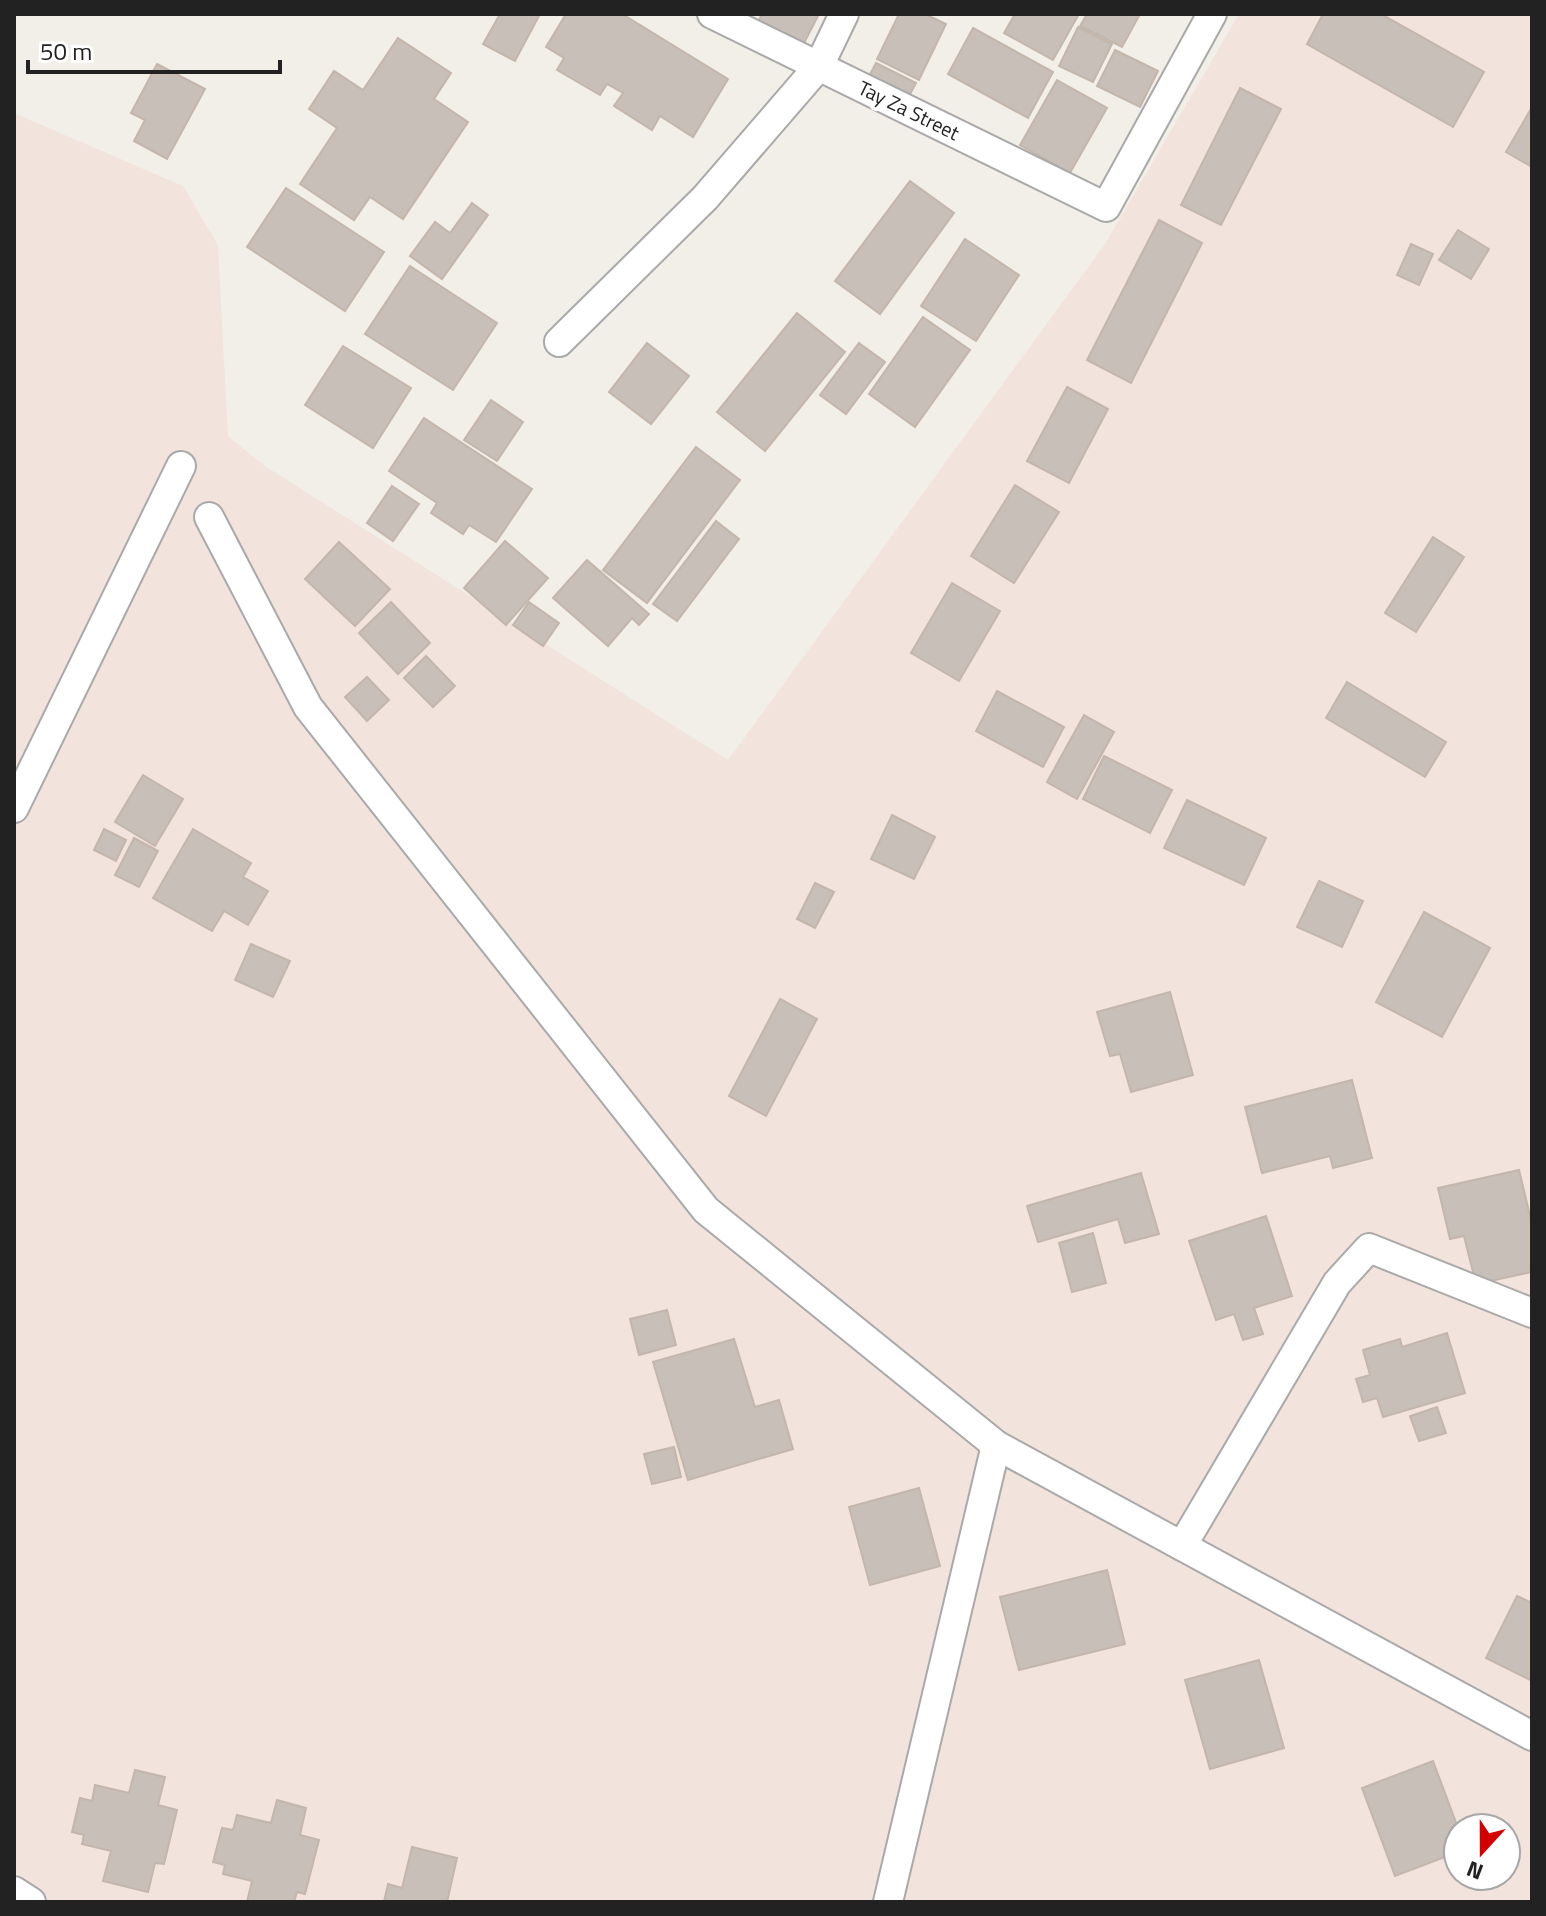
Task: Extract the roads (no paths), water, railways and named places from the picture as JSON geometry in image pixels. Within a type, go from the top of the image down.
[{"type":"street","name":"Tay Za Street","points":[[712,14],[1106,207],[1200,18]]},
{"type":"street","points":[[559,342],[705,198],[819,66],[844,14]]},
{"type":"street","points":[[14,808],[181,466]]},
{"type":"street","points":[[209,517],[308,707],[706,1210],[996,1445],[1532,1736]]},
{"type":"street","points":[[1182,1546],[1337,1283],[1369,1248],[1532,1313]]},
{"type":"street","points":[[888,1902],[996,1445]]},
{"type":"street","points":[[14,1891],[31,1902]]}]
